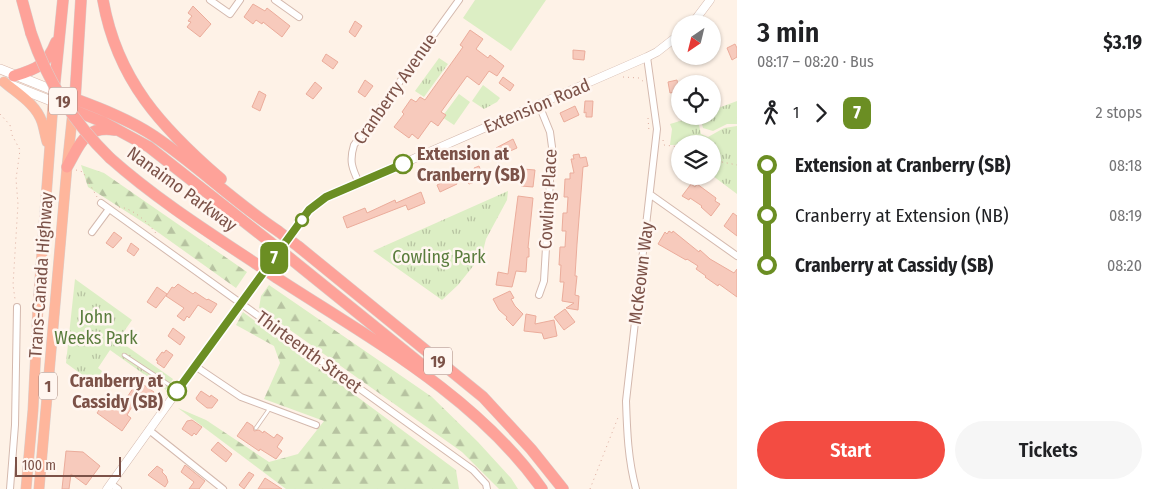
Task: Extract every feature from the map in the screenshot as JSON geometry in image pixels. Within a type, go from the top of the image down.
[{"type":"highway","name":"Nanaimo Parkway","points":[[22,0],[31,33],[44,65],[63,100],[89,136],[110,158],[161,200],[415,368],[492,430],[542,489]]},
{"type":"highway","name":"1","points":[[54,97],[63,0]]},
{"type":"highway","name":"1","points":[[74,104],[81,0]]},
{"type":"highway","name":"Nanaimo Parkway","points":[[103,0],[114,44],[124,65],[148,106],[166,128],[278,231],[483,398],[531,449],[563,489]]},
{"type":"highway","points":[[14,76],[35,69],[46,61],[59,33]]},
{"type":"highway","points":[[2,81],[28,101],[37,111],[49,148]]},
{"type":"highway","name":"Trans-Canada Highway","points":[[26,489],[54,97]]},
{"type":"highway","points":[[74,104],[164,157],[438,378],[477,413],[492,430]]},
{"type":"highway","points":[[74,104],[126,120],[154,136],[252,214],[278,231]]},
{"type":"highway","name":"Trans-Canada Highway","points":[[39,489],[74,104]]},
{"type":"highway","points":[[67,168],[82,140],[90,132],[105,128],[122,131]]},
{"type":"main road","points":[[0,69],[54,97]]},
{"type":"main road","points":[[2,81],[74,104]]},
{"type":"street","points":[[210,0],[230,14],[240,0]]},
{"type":"street","points":[[275,0],[299,17]]},
{"type":"street","name":"Cranberry Avenue","points":[[359,182],[350,156],[354,144],[459,0]]},
{"type":"street","points":[[699,15],[710,0]]},
{"type":"street","name":"Extension Road","points":[[241,302],[309,210],[326,197],[647,57],[671,41]]},
{"type":"street","name":"McKeown Way","points":[[636,489],[632,475],[627,438],[626,401],[658,129],[647,57]]},
{"type":"street","name":"Cowling Place","points":[[539,104],[550,132],[552,147],[544,281],[539,295]]},
{"type":"street","points":[[651,196],[737,256]]},
{"type":"street","name":"Thirteenth Street","points":[[101,203],[473,470],[486,484],[487,489]]},
{"type":"street","points":[[92,232],[109,209]]},
{"type":"street","points":[[118,489],[109,486],[241,302]]},
{"type":"street","points":[[10,489],[15,425],[17,307]]},
{"type":"street","points":[[195,366],[241,397],[316,425]]},
{"type":"street","points":[[149,430],[223,489]]},
{"type":"lane","points":[[124,356],[177,391]]},
{"type":"lane","points":[[256,428],[270,408]]},
{"type":"path","points":[[620,75],[625,78],[634,76],[645,84]]},
{"type":"path","points":[[0,114],[10,126],[12,135],[20,150],[16,179],[18,204],[13,285],[17,307]]},
{"type":"path","points":[[648,118],[650,134]]},
{"type":"path","points":[[657,137],[664,140],[664,145],[671,146]]},
{"type":"path","points":[[721,162],[737,165]]},
{"type":"path","points":[[67,168],[84,172],[101,203]]},
{"type":"path","points":[[590,489],[619,416]]},
{"type":"green space","points":[[475,0],[546,0],[511,51],[463,18]]},
{"type":"green space","points":[[439,58],[448,64],[424,97],[415,91]]},
{"type":"green space","points":[[483,85],[500,98],[497,102],[484,109],[472,101]]},
{"type":"green space","points":[[459,94],[470,102],[454,125],[442,117]]},
{"type":"green space","points":[[737,101],[737,124],[727,124],[713,131],[703,128],[702,125],[721,125],[721,107]]},
{"type":"green space","points":[[670,124],[699,125],[701,134],[703,135],[671,135]]},
{"type":"green space","points":[[737,126],[737,194],[721,182],[721,135],[712,135],[724,128]]},
{"type":"green space","points":[[81,165],[104,173],[247,272],[236,288],[152,228],[88,187]]},
{"type":"green space","name":"Cowling Park","points":[[508,191],[507,200],[486,239],[482,255],[458,285],[442,300],[373,251]]},
{"type":"green space","name":"John Weeks Park","points":[[75,279],[132,320],[118,340],[173,379],[166,390],[110,350],[98,368],[102,371],[98,379],[93,375],[89,380],[66,363]]},
{"type":"green space","points":[[269,285],[432,397],[478,442],[511,478],[518,489],[499,489],[462,452],[259,308],[261,296]]},
{"type":"green space","points":[[243,312],[456,470],[459,489],[286,489],[178,408],[206,420],[269,462],[298,454],[324,421],[264,399],[280,363],[274,346],[236,325]]},
{"type":"building","points":[[253,4],[265,11],[267,8],[290,26],[282,37],[263,22],[262,24],[256,20],[253,24],[244,17]]},
{"type":"building","points":[[193,6],[211,24],[200,37],[187,27],[191,22],[188,21],[192,16],[188,13]]},
{"type":"building","points":[[355,21],[362,26],[355,37],[349,32]]},
{"type":"building","points":[[470,30],[483,39],[476,49],[488,58],[490,55],[504,66],[497,76],[489,71],[479,85],[467,76],[441,112],[446,115],[438,126],[431,121],[418,139],[412,134],[409,138],[394,127],[404,114],[402,112],[411,99],[416,102],[420,97],[425,100],[463,47],[460,45]]},
{"type":"building","points":[[735,44],[737,57],[732,60],[727,48]]},
{"type":"building","points":[[573,50],[585,51],[584,60],[573,59]]},
{"type":"building","points":[[326,54],[338,62],[333,69],[322,61]]},
{"type":"building","points":[[503,77],[514,85],[510,91],[499,83]]},
{"type":"building","points":[[365,80],[373,86],[365,97],[358,92]]},
{"type":"building","points":[[671,81],[671,93],[670,93],[668,82]]},
{"type":"building","points":[[315,82],[322,88],[313,99],[306,94]]},
{"type":"building","points":[[259,91],[266,95],[260,111],[252,107]]},
{"type":"building","points":[[585,101],[593,101],[592,117],[586,117],[586,112],[584,113]]},
{"type":"building","points":[[575,106],[579,115],[564,122],[560,113]]},
{"type":"building","points":[[513,139],[517,148],[499,156],[496,148]]},
{"type":"building","points":[[579,154],[580,158],[586,157],[588,166],[583,167],[577,244],[575,295],[579,296],[578,310],[566,308],[574,303],[562,301],[564,282],[560,282],[561,265],[559,265],[560,247],[565,247],[566,231],[562,231],[563,213],[567,213],[568,197],[564,197],[565,179],[570,179],[570,173],[574,173],[571,159],[574,159],[573,155]]},
{"type":"building","points":[[479,166],[484,179],[469,184],[466,178],[476,174],[474,168]]},
{"type":"building","points":[[523,169],[535,170],[533,187],[521,186]]},
{"type":"building","points":[[454,177],[457,184],[440,192],[437,185]]},
{"type":"building","points":[[690,185],[695,187],[698,185],[716,198],[715,201],[720,204],[711,216],[702,206],[690,198],[689,200],[682,196]]},
{"type":"building","points":[[421,192],[425,203],[408,210],[406,205],[347,228],[343,217],[365,208],[367,213],[395,200],[396,203]]},
{"type":"building","points":[[518,196],[533,198],[528,248],[529,257],[527,257],[526,272],[516,271],[512,287],[496,285],[498,272],[508,274]]},
{"type":"building","points":[[733,213],[737,216],[737,236],[724,226]]},
{"type":"building","points":[[669,231],[672,233],[673,231],[699,252],[700,250],[710,259],[734,273],[737,269],[737,297],[705,277],[696,269],[698,266],[658,244],[665,232],[667,234]]},
{"type":"building","points":[[114,232],[122,238],[113,248],[106,243]]},
{"type":"building","points":[[131,243],[139,249],[134,256],[127,251]]},
{"type":"building","points":[[178,284],[193,294],[195,292],[217,304],[211,313],[198,305],[189,318],[187,316],[184,321],[177,316],[184,308],[166,296],[172,287],[174,288]]},
{"type":"building","points":[[157,287],[167,294],[156,308],[147,302]]},
{"type":"building","points":[[510,291],[514,298],[511,299],[523,314],[513,326],[499,310],[493,299]]},
{"type":"building","points":[[565,309],[575,322],[564,330],[554,317]]},
{"type":"building","points":[[526,314],[536,316],[535,324],[554,320],[557,336],[544,339],[542,333],[524,331]]},
{"type":"building","points":[[173,328],[185,337],[180,345],[168,336]]},
{"type":"building","points":[[166,350],[173,355],[164,368],[156,360]]},
{"type":"building","points":[[138,381],[154,392],[148,401],[144,398],[137,407],[133,405],[127,415],[131,418],[122,431],[97,413],[106,400],[119,409]]},
{"type":"building","points":[[201,391],[218,400],[212,408],[207,408],[197,400],[196,398]]},
{"type":"building","points":[[192,420],[202,427],[196,435],[194,433],[192,436],[182,429],[187,421]]},
{"type":"building","points":[[247,422],[253,426],[254,431],[259,430],[263,433],[264,431],[274,438],[277,434],[283,438],[277,447],[282,451],[276,459],[260,449],[259,451],[237,436]]},
{"type":"building","points":[[218,442],[232,454],[226,462],[211,450]]},
{"type":"building","points":[[66,451],[83,452],[100,466],[86,485],[71,474],[69,489],[62,489]]},
{"type":"building","points":[[185,465],[205,481],[199,489],[189,489],[194,482],[181,472]]},
{"type":"building","points":[[157,466],[163,470],[162,472],[166,476],[168,482],[165,487],[148,475]]},
{"type":"building","points":[[249,472],[254,475],[244,489],[239,485]]},
{"type":"building","points":[[265,478],[282,489],[258,489]]},
{"type":"bus line","name":"7","points":[[177,391],[309,210],[326,197],[403,164]]},
{"type":"place","name":"Extension at Cranberry (SB)","points":[[403,164]]},
{"type":"place","name":"Cranberry at Cassidy (SB)","points":[[177,391]]}]
